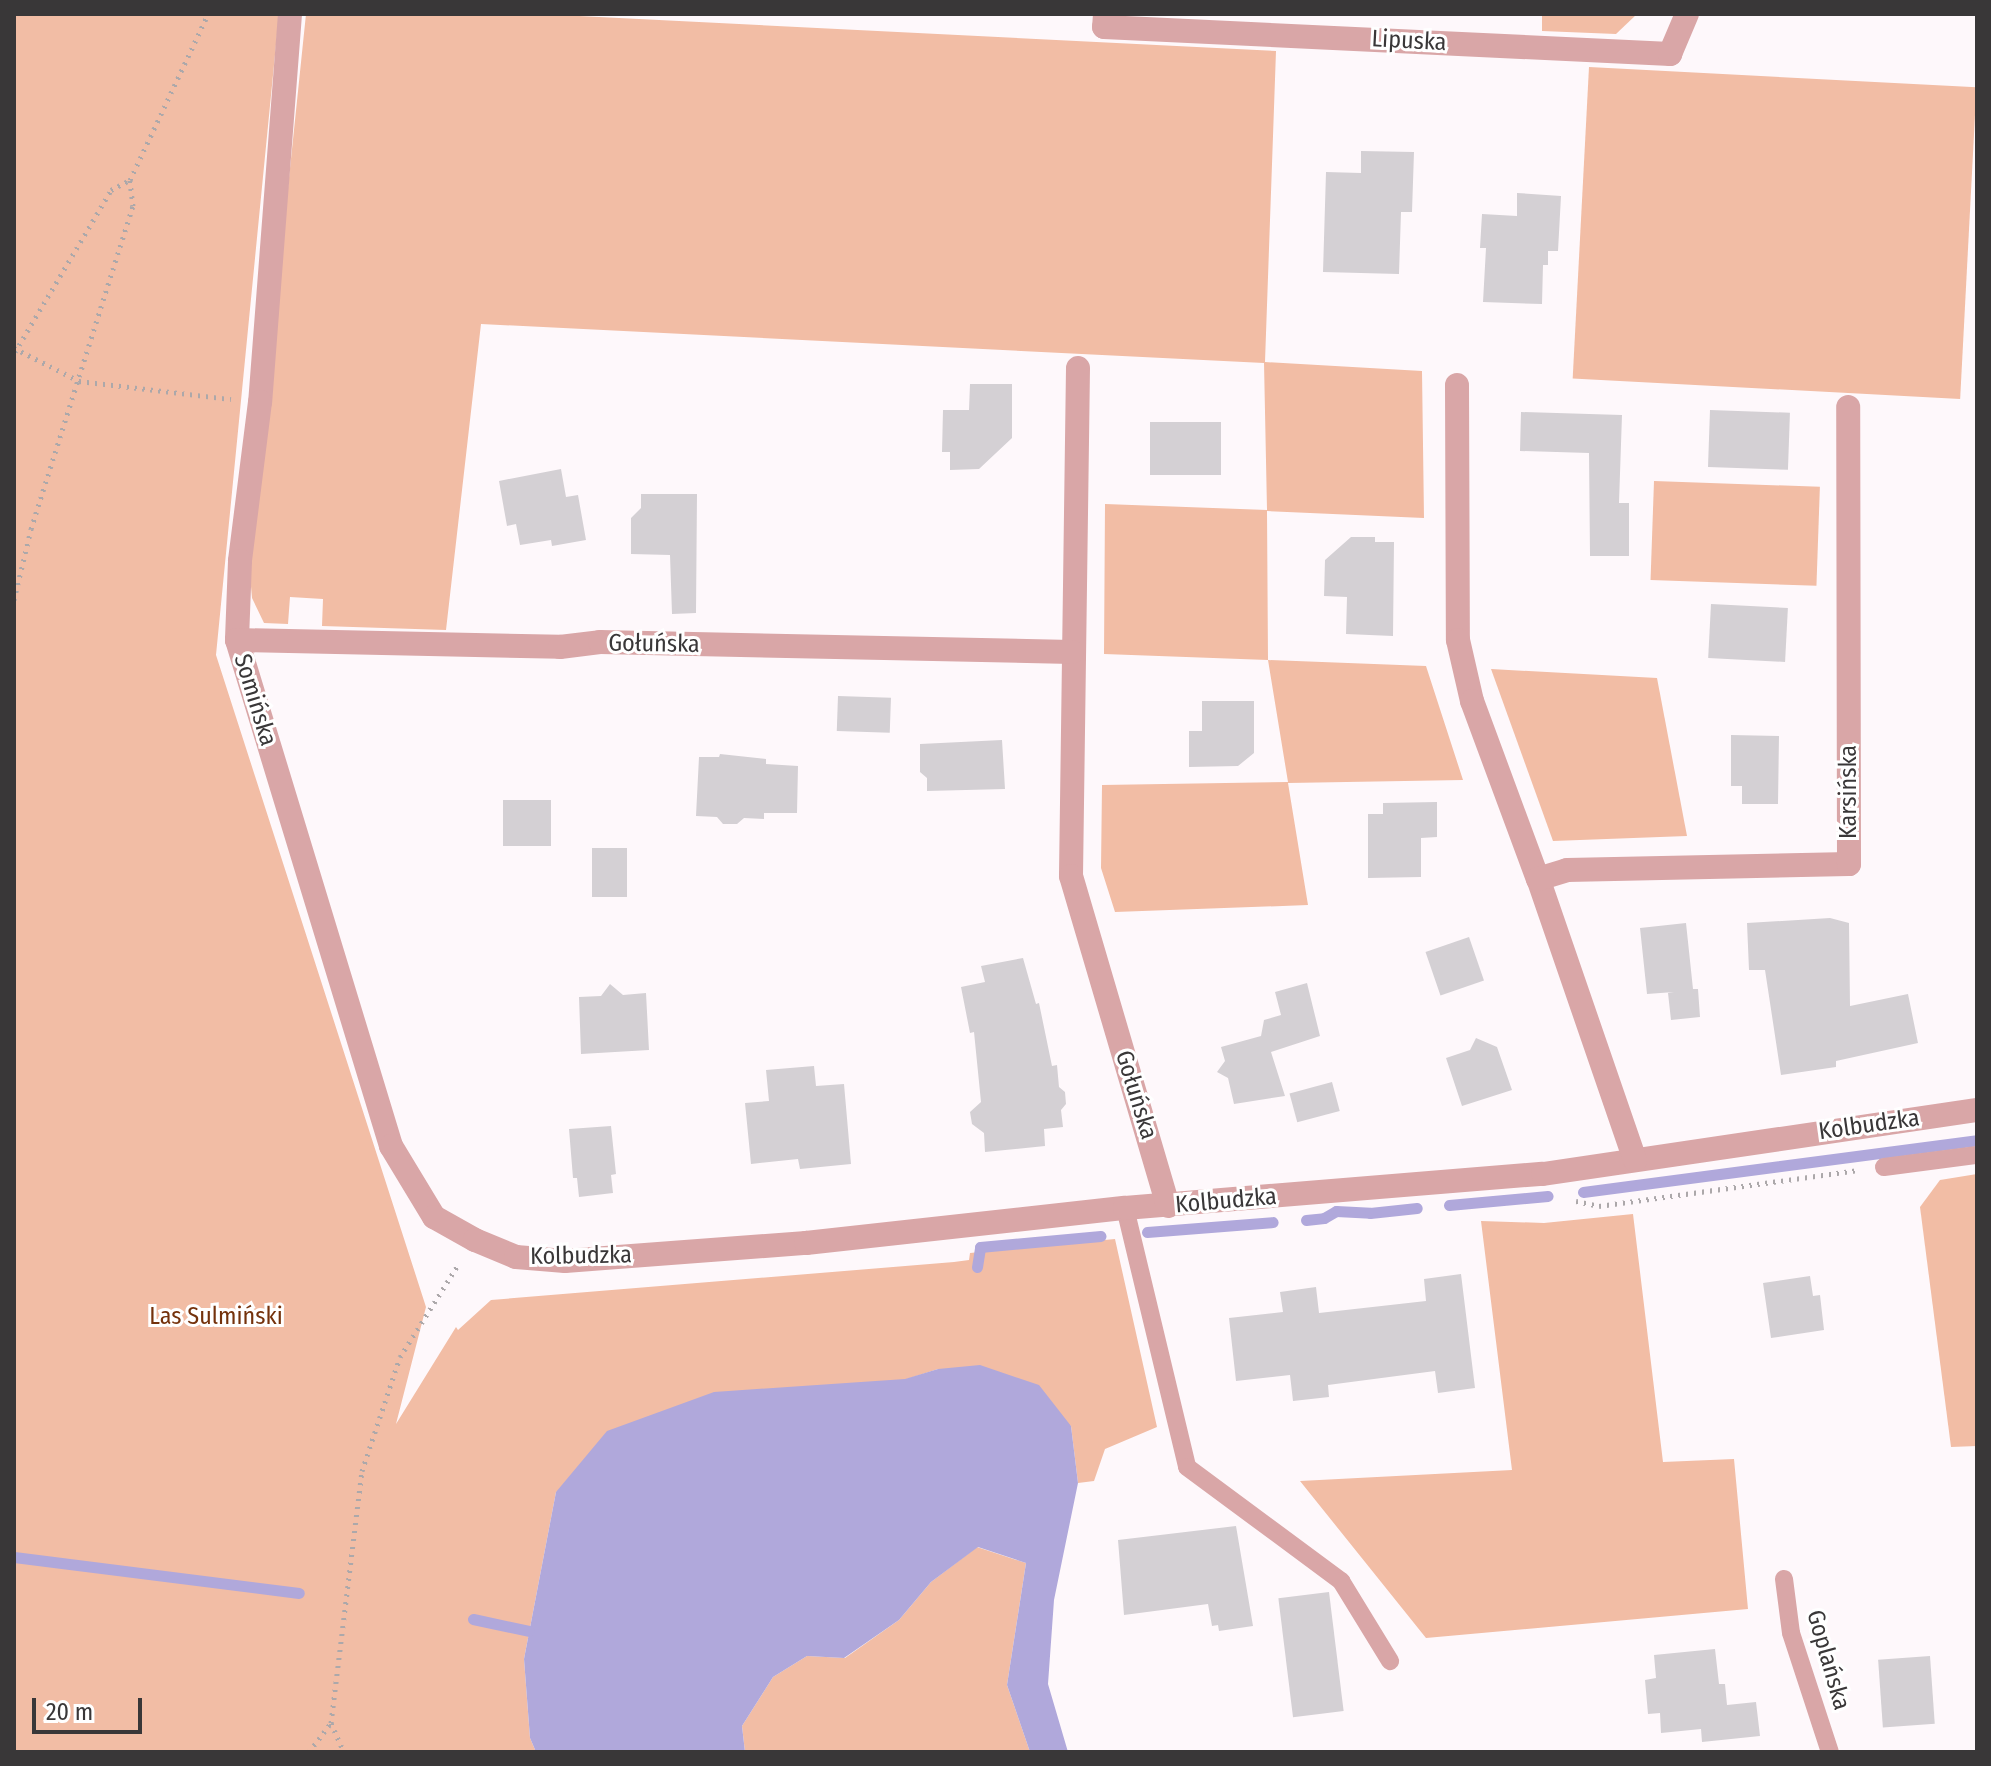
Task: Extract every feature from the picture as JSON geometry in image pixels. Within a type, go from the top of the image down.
[{"type":"street","name":"Somińska","points":[[290,14],[260,402],[240,561],[237,640],[391,1146],[434,1217],[475,1240]]},
{"type":"street","name":"Lipuska","points":[[1104,20],[1670,54],[1687,14]]},
{"type":"street","name":"Gołuńska","points":[[1078,368],[1071,876],[1168,1206]]},
{"type":"street","points":[[1457,385],[1458,640],[1472,701],[1538,879],[1635,1160]]},
{"type":"street","name":"Karsińska","points":[[1538,879],[1567,870],[1849,864],[1848,407]]},
{"type":"street","name":"Gołuńska","points":[[237,640],[560,647],[616,643],[1072,652]]},
{"type":"street","name":"Kolbudzka","points":[[475,1240],[516,1257],[565,1261],[806,1243],[1125,1208],[1543,1174],[1977,1110]]},
{"type":"lane","name":"Kolbudzka","points":[[1884,1167],[1977,1155]]},
{"type":"lane","points":[[1125,1208],[1187,1467],[1341,1581],[1390,1661]]},
{"type":"lane","name":"Goplańska","points":[[1784,1579],[1791,1633],[1830,1752]]},
{"type":"path","points":[[14,600],[31,529],[133,206],[130,180],[208,14]]},
{"type":"path","points":[[130,180],[111,190],[15,351],[79,381],[260,402]]},
{"type":"path","points":[[1543,1174],[1573,1200],[1599,1206],[1884,1167]]},
{"type":"path","points":[[309,1752],[331,1723],[362,1471],[400,1357],[475,1240]]},
{"type":"path","points":[[331,1723],[344,1752]]},
{"type":"green space","name":"Las Sulmiński","points":[[14,14],[279,14],[216,655],[426,1307],[396,1424],[456,1327],[458,1330],[491,1300],[954,1262],[969,1260],[970,1253],[1115,1239],[1157,1427],[1105,1449],[1094,1481],[1078,1483],[1071,1426],[938,1369],[556,1492],[524,1659],[530,1738],[536,1752],[14,1752]]},
{"type":"green space","points":[[306,14],[539,14],[1276,51],[1265,362],[1422,371],[1424,518],[1267,511],[1268,660],[1104,654],[1105,504],[1267,510],[1264,363],[481,324],[446,630],[322,626],[323,599],[290,597],[288,624],[264,623],[252,598],[249,564]]},
{"type":"green space","points":[[1542,14],[1637,14],[1616,34],[1542,31]]},
{"type":"green space","points":[[1589,67],[1976,87],[1960,399],[1573,379]]},
{"type":"green space","points":[[1654,481],[1820,487],[1816,586],[1651,580]]},
{"type":"green space","points":[[1268,660],[1426,666],[1463,780],[1288,783],[1308,905],[1115,912],[1101,868],[1102,785],[1288,782]]},
{"type":"green space","points":[[1491,669],[1657,678],[1687,836],[1553,841]]},
{"type":"green space","points":[[1977,1174],[1977,1446],[1951,1447],[1920,1207],[1940,1180]]},
{"type":"green space","points":[[1633,1214],[1663,1462],[1734,1459],[1748,1609],[1426,1638],[1300,1481],[1512,1470],[1481,1221],[1544,1223]]},
{"type":"green space","points":[[977,1547],[1026,1563],[1007,1685],[1030,1752],[745,1752],[742,1726],[773,1677],[807,1656],[845,1658],[899,1620],[931,1582]]},
{"type":"shaded area","points":[[980,1365],[1039,1385],[1071,1426],[1078,1483],[1054,1600],[1048,1684],[1068,1752],[1030,1752],[1007,1685],[1026,1563],[978,1547],[931,1582],[899,1620],[844,1658],[807,1656],[773,1677],[742,1726],[745,1752],[536,1752],[530,1738],[524,1659],[556,1492],[607,1431],[714,1392],[905,1379],[938,1369]]},
{"type":"building","points":[[1361,151],[1414,152],[1412,212],[1401,212],[1399,274],[1323,272],[1326,172],[1361,173]]},
{"type":"building","points":[[1517,193],[1561,196],[1558,251],[1548,251],[1548,265],[1543,265],[1542,304],[1483,302],[1486,248],[1480,248],[1482,214],[1517,216]]},
{"type":"building","points":[[970,384],[1012,384],[1012,438],[979,469],[950,470],[950,452],[942,452],[943,410],[969,410]]},
{"type":"building","points":[[1710,410],[1790,413],[1788,470],[1708,467]]},
{"type":"building","points":[[1521,412],[1622,415],[1619,503],[1629,503],[1629,556],[1590,556],[1589,453],[1520,451]]},
{"type":"building","points":[[1150,422],[1221,422],[1221,475],[1150,475]]},
{"type":"building","points":[[561,469],[566,497],[578,495],[586,540],[552,546],[551,540],[520,545],[516,524],[507,526],[499,481]]},
{"type":"building","points":[[641,494],[697,494],[696,613],[672,614],[670,555],[631,554],[631,518],[641,508]]},
{"type":"building","points":[[1351,537],[1375,537],[1375,542],[1394,542],[1393,636],[1346,634],[1347,597],[1324,596],[1325,560]]},
{"type":"building","points":[[1711,604],[1788,608],[1785,662],[1708,658]]},
{"type":"building","points":[[838,696],[891,698],[890,733],[837,731]]},
{"type":"building","points":[[1202,701],[1254,701],[1254,753],[1238,766],[1189,767],[1189,731],[1202,731]]},
{"type":"building","points":[[1731,735],[1779,736],[1778,804],[1742,804],[1742,786],[1731,786]]},
{"type":"building","points":[[1002,740],[1005,789],[927,791],[927,778],[920,772],[920,744]]},
{"type":"building","points":[[720,754],[766,759],[766,764],[798,766],[797,813],[764,813],[764,819],[744,818],[737,824],[723,824],[717,817],[696,816],[699,757],[719,757]]},
{"type":"building","points":[[503,800],[551,800],[551,846],[503,846]]},
{"type":"building","points":[[1437,802],[1437,837],[1421,838],[1421,877],[1368,878],[1368,814],[1383,814],[1383,803]]},
{"type":"building","points":[[592,848],[627,848],[627,897],[592,897]]},
{"type":"building","points":[[1830,918],[1849,923],[1850,1006],[1908,994],[1918,1043],[1836,1061],[1836,1067],[1781,1075],[1765,970],[1749,970],[1747,923]]},
{"type":"building","points":[[1686,923],[1693,989],[1698,989],[1700,1017],[1671,1020],[1668,993],[1674,992],[1647,994],[1640,928]]},
{"type":"building","points":[[1469,937],[1484,980],[1440,995],[1426,952]]},
{"type":"building","points":[[1023,958],[1036,1004],[1039,1003],[1052,1066],[1057,1065],[1059,1087],[1065,1092],[1066,1104],[1061,1110],[1063,1127],[1044,1129],[1045,1146],[985,1152],[984,1133],[972,1124],[970,1112],[981,1102],[974,1032],[970,1033],[961,987],[985,982],[981,966]]},
{"type":"building","points":[[1307,983],[1320,1036],[1271,1052],[1285,1096],[1234,1104],[1228,1078],[1217,1072],[1225,1061],[1221,1047],[1261,1036],[1264,1020],[1281,1015],[1275,992]]},
{"type":"building","points":[[610,984],[623,995],[646,993],[649,1050],[581,1054],[579,997],[601,996]]},
{"type":"building","points":[[1476,1038],[1497,1047],[1512,1090],[1462,1106],[1446,1058],[1470,1050]]},
{"type":"building","points":[[814,1066],[816,1086],[844,1084],[851,1164],[800,1169],[798,1159],[751,1164],[745,1103],[769,1101],[766,1070]]},
{"type":"building","points":[[1332,1082],[1340,1111],[1297,1122],[1289,1093]]},
{"type":"building","points":[[611,1126],[616,1174],[611,1175],[613,1193],[579,1197],[577,1178],[573,1178],[569,1129]]},
{"type":"building","points":[[1461,1274],[1475,1388],[1438,1393],[1435,1371],[1328,1385],[1329,1397],[1293,1401],[1290,1375],[1236,1381],[1229,1318],[1283,1312],[1280,1292],[1316,1287],[1319,1313],[1426,1301],[1424,1279]]},
{"type":"building","points":[[1810,1276],[1813,1296],[1820,1295],[1824,1330],[1771,1338],[1763,1283]]},
{"type":"building","points":[[1236,1526],[1253,1626],[1219,1631],[1218,1625],[1212,1626],[1208,1604],[1124,1615],[1118,1540]]},
{"type":"building","points":[[1329,1592],[1344,1711],[1293,1717],[1278,1598]]},
{"type":"building","points":[[1715,1649],[1719,1684],[1725,1684],[1727,1705],[1756,1702],[1760,1736],[1702,1742],[1701,1729],[1661,1733],[1660,1713],[1648,1714],[1645,1680],[1656,1678],[1654,1655]]},
{"type":"building","points":[[1930,1656],[1935,1724],[1883,1727],[1878,1660]]},
{"type":"waterway","points":[[1583,1192],[1977,1140]]},
{"type":"waterway","points":[[1449,1205],[1548,1196]]},
{"type":"waterway","points":[[1306,1220],[1324,1218],[1336,1211],[1370,1213],[1417,1208]]},
{"type":"waterway","points":[[1147,1232],[1273,1222]]},
{"type":"waterway","points":[[977,1267],[980,1247],[1100,1236]]},
{"type":"waterway","points":[[14,1557],[299,1593]]},
{"type":"waterway","points":[[473,1619],[529,1631]]}]
